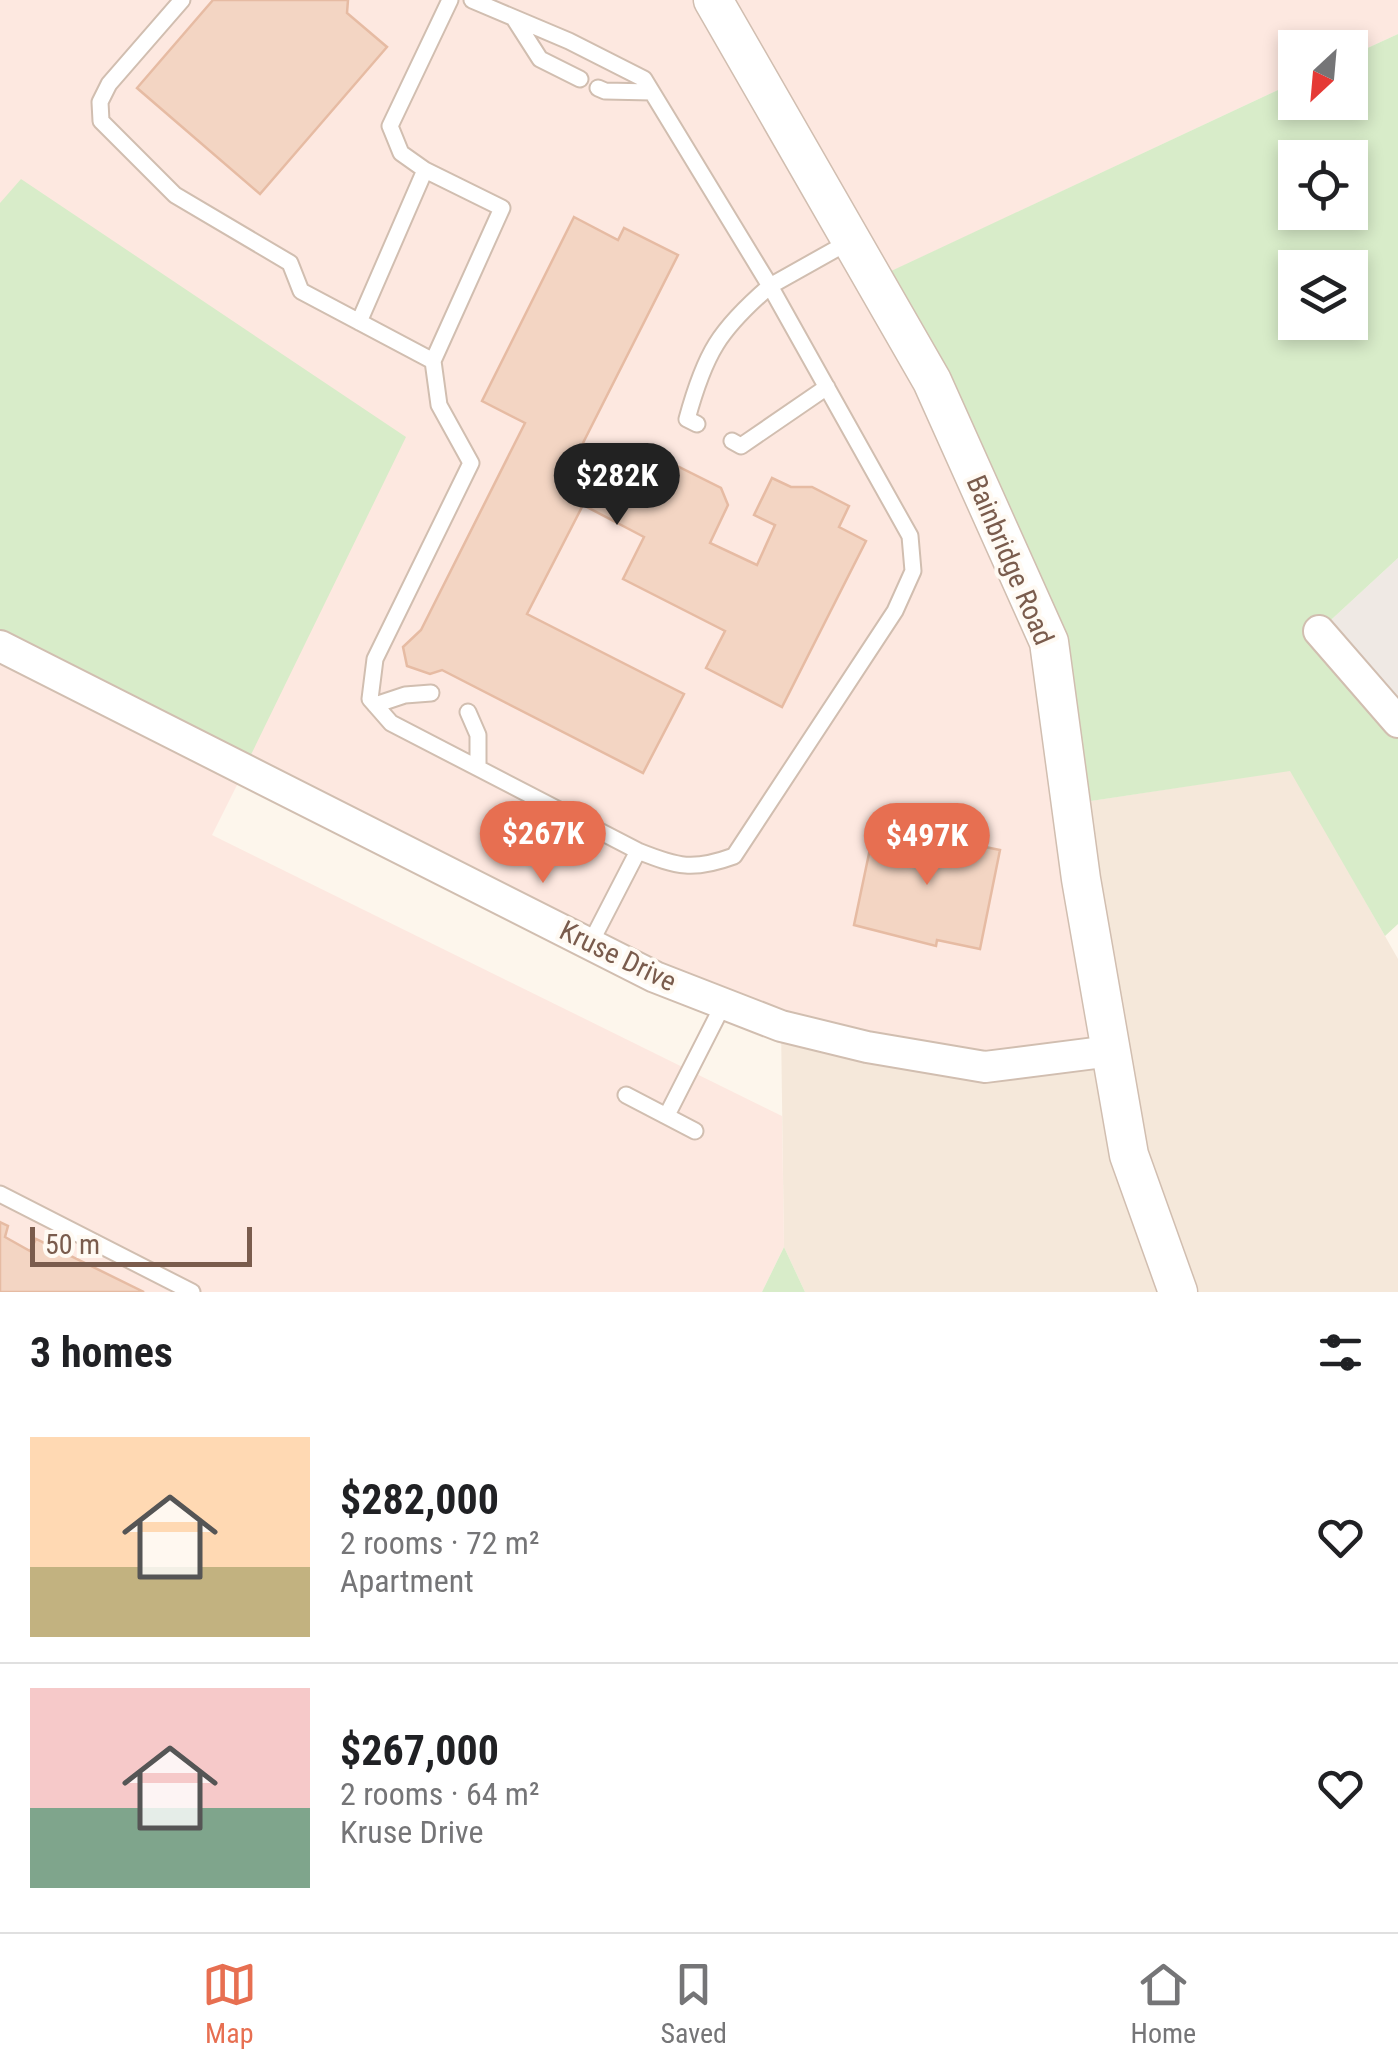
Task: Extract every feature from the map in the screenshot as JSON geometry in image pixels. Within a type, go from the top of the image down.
[{"type":"street","name":"Bainbridge Road","points":[[713,0],[932,381],[1050,642],[1081,879],[1128,1154],[1178,1292]]},
{"type":"street","points":[[1319,631],[1398,722]]},
{"type":"street","name":"Kruse Drive","points":[[0,646],[655,976],[781,1026],[867,1047],[984,1067],[1110,1051]]},
{"type":"lane","points":[[182,0],[109,84],[100,102],[101,121],[175,194],[290,264],[301,290],[433,361]]},
{"type":"lane","points":[[450,0],[390,126],[401,153],[425,170],[502,208],[433,361],[439,405],[471,463],[375,660],[370,699],[390,723],[638,850],[668,863],[704,867],[734,856],[896,611],[913,571],[910,536],[770,286],[644,79],[472,0]]},
{"type":"lane","points":[[514,18],[540,60],[580,79]]},
{"type":"lane","points":[[598,88],[652,92]]},
{"type":"lane","points":[[359,322],[425,170]]},
{"type":"lane","points":[[697,424],[687,418],[700,370],[732,319],[770,286],[852,240]]},
{"type":"lane","points":[[732,441],[741,446],[827,387]]},
{"type":"lane","points":[[375,705],[404,695],[430,693]]},
{"type":"lane","points":[[468,712],[478,736],[478,767]]},
{"type":"lane","points":[[590,944],[638,850]]},
{"type":"lane","points":[[667,1115],[724,1004]]},
{"type":"lane","points":[[626,1096],[694,1131]]},
{"type":"lane","points":[[0,1194],[192,1292]]},
{"type":"shaded area","points":[[0,0],[1398,0],[1398,34],[1368,48],[1368,30],[1278,30],[1278,90],[875,279],[1049,642],[1111,1051],[985,1067],[781,1026],[245,769],[212,835],[782,1116],[784,1247],[762,1292],[0,1292]]},
{"type":"shaded area","points":[[1398,558],[1398,722],[1319,631]]},
{"type":"shaded area","points":[[1291,770],[1398,959],[1398,1292],[805,1292],[784,1247],[781,1026],[1071,804]]},
{"type":"green space","points":[[1398,34],[1398,558],[1319,631],[1398,722],[1398,924],[1385,936],[1290,771],[1071,804],[1049,642],[874,279],[1278,90],[1278,120],[1368,120],[1368,48]]},
{"type":"green space","points":[[21,179],[406,437],[244,769],[0,646],[0,203]]},
{"type":"green space","points":[[784,1247],[805,1292],[762,1292]]},
{"type":"building","points":[[213,0],[348,0],[347,13],[387,47],[260,194],[137,88]]},
{"type":"building","points":[[574,217],[618,240],[624,228],[678,255],[583,443],[658,480],[667,461],[721,488],[728,505],[710,543],[757,565],[775,525],[754,515],[772,478],[791,487],[812,487],[849,506],[839,527],[866,541],[782,707],[706,668],[725,631],[623,579],[644,537],[583,505],[527,614],[684,694],[643,773],[442,670],[430,674],[407,666],[403,647],[421,630],[525,423],[482,401]]},
{"type":"building","points":[[875,825],[922,835],[923,830],[1000,850],[980,949],[937,940],[936,946],[854,925]]},
{"type":"building","points":[[0,1222],[8,1226],[5,1237],[30,1251],[36,1239],[144,1292],[0,1292]]}]
